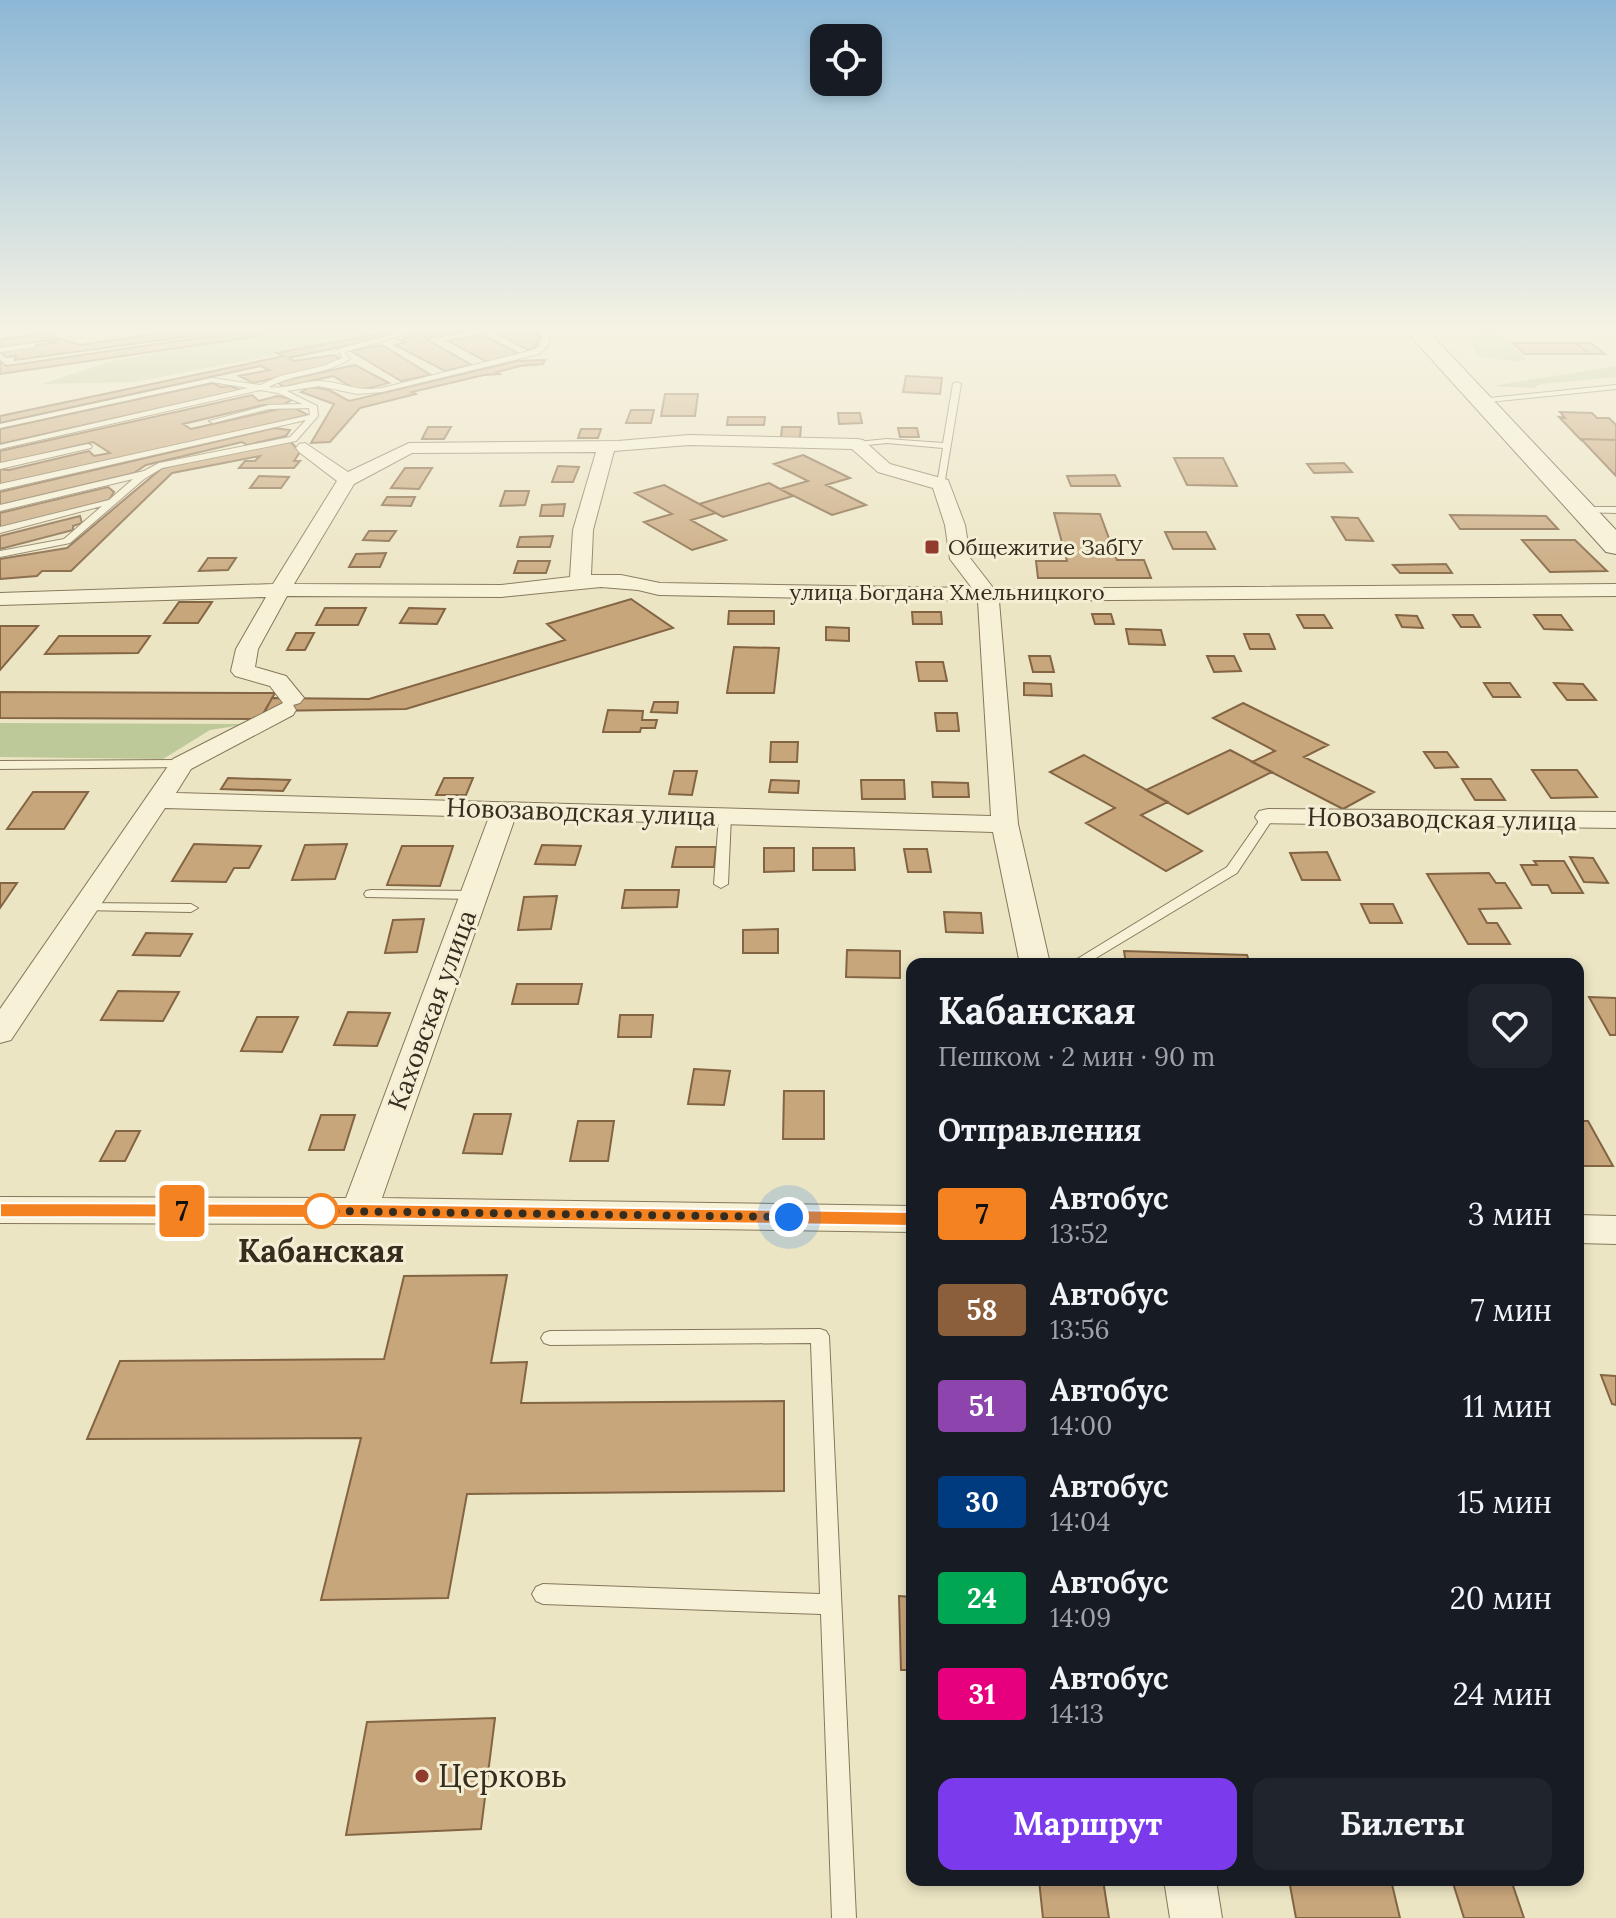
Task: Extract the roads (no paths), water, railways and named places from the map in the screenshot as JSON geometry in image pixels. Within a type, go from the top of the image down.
[{"type":"main road","points":[[1496,420],[1616,546]]},
{"type":"street","points":[[0,1033],[182,764],[288,704],[278,681],[243,671],[247,649],[347,480],[409,448],[607,446],[689,440],[857,444],[884,468],[941,484],[955,525],[960,559],[988,595],[1005,824],[1034,958]]},
{"type":"street","points":[[299,444],[347,480]]},
{"type":"street","points":[[580,584],[583,530],[607,446]]},
{"type":"street","name":"улица Богдана Хмельницкого","points":[[0,599],[280,590],[504,591],[580,584],[644,584],[659,589],[988,595],[1616,590]]},
{"type":"street","name":"Новозаводская улица","points":[[157,800],[1005,824]]},
{"type":"street","name":"Каховская улица","points":[[359,1211],[505,810]]},
{"type":"street","name":"Новозаводская улица","points":[[1268,817],[1616,820]]},
{"type":"street","points":[[0,1210],[359,1211],[906,1219]]},
{"type":"street","points":[[1584,1229],[1616,1230]]},
{"type":"street","points":[[1191,1886],[1196,1918]]},
{"type":"lane","points":[[0,426],[30,420]]},
{"type":"lane","points":[[0,447],[121,420]]},
{"type":"lane","points":[[213,421],[219,420]]},
{"type":"lane","points":[[0,487],[279,420]]},
{"type":"lane","points":[[0,508],[149,472],[184,459],[299,444],[310,420]]},
{"type":"lane","points":[[941,484],[950,420]]},
{"type":"lane","points":[[857,444],[887,441],[944,446]]},
{"type":"lane","points":[[0,466],[88,446]]},
{"type":"lane","points":[[0,554],[67,541],[149,472]]},
{"type":"lane","points":[[0,530],[113,501]]},
{"type":"lane","points":[[1581,510],[1616,510]]},
{"type":"lane","points":[[0,765],[182,764]]},
{"type":"lane","points":[[721,884],[725,816]]},
{"type":"lane","points":[[1086,958],[1232,870],[1268,817]]},
{"type":"lane","points":[[371,894],[474,895]]},
{"type":"lane","points":[[85,907],[191,908]]},
{"type":"lane","points":[[550,1338],[820,1336],[844,1918]]},
{"type":"lane","points":[[543,1594],[831,1604]]},
{"type":"place","name":"Общежитие ЗабГУ","points":[[932,547]]},
{"type":"place","name":"Кабанская","points":[[321,1211]]},
{"type":"place","name":"Церковь","points":[[422,1776]]}]
